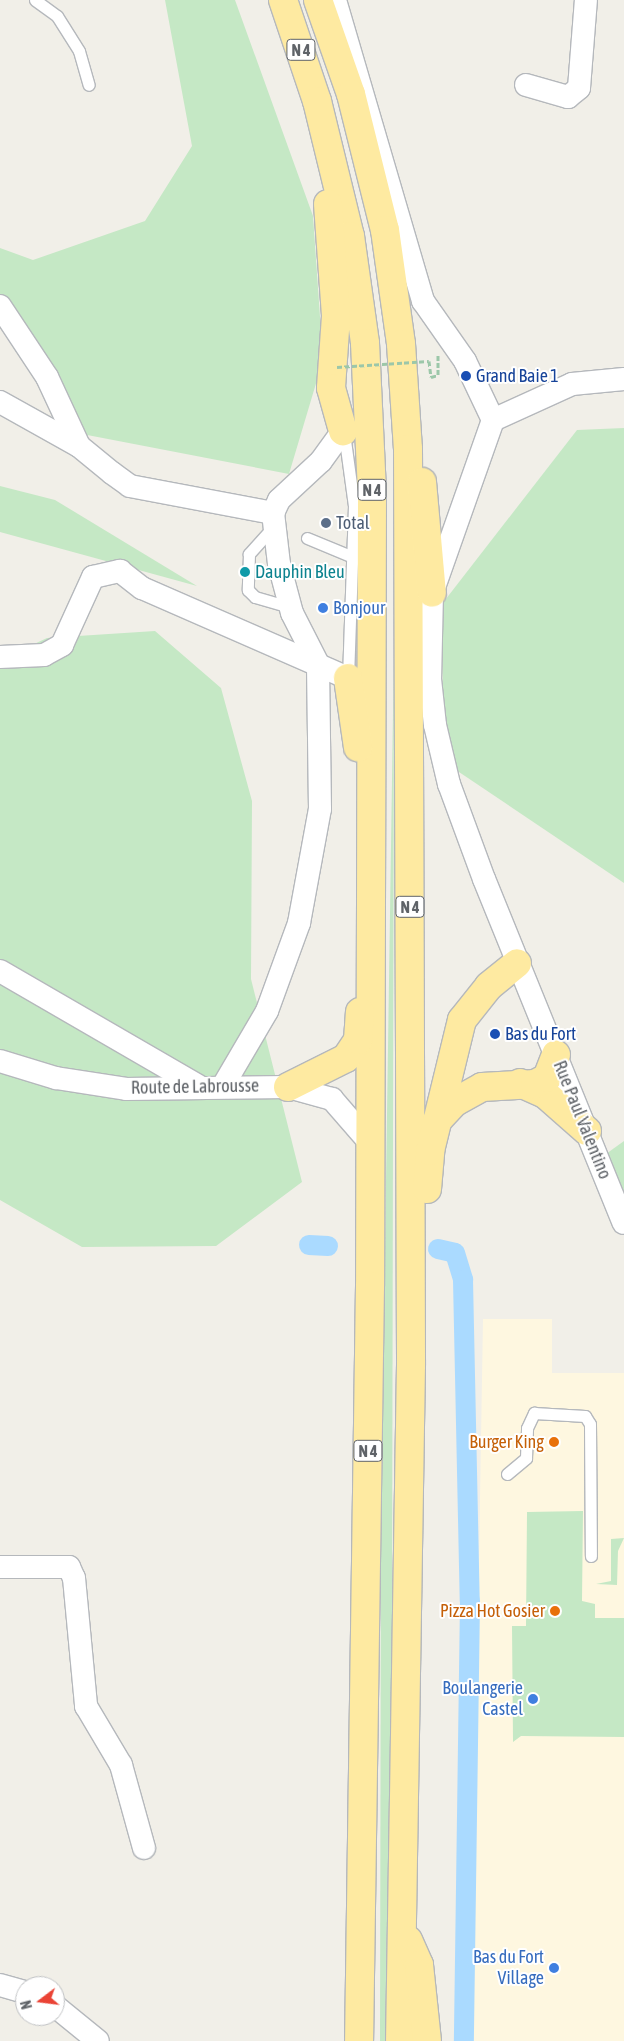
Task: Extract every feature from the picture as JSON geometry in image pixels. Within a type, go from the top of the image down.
[{"type":"highway","name":"N 4","points":[[283,0],[317,101],[350,236],[365,343],[372,493],[373,885],[371,1144],[358,2033]]},
{"type":"highway","name":"N 4","points":[[318,0],[351,94],[386,230],[401,344],[408,449],[410,1365],[400,2041]]},
{"type":"highway","points":[[317,101],[336,316],[331,388],[344,431]]},
{"type":"highway","points":[[408,449],[422,477],[432,593]]},
{"type":"highway","points":[[348,678],[373,885]]},
{"type":"highway","points":[[288,1087],[337,1066],[358,1040],[372,954]]},
{"type":"highway","points":[[410,1365],[430,1151],[462,1020],[489,986],[517,963]]},
{"type":"highway","points":[[437,1121],[455,1102],[482,1087],[520,1083],[535,1084],[547,1078],[556,1054]]},
{"type":"highway","points":[[520,1083],[545,1094],[587,1131]]},
{"type":"highway","points":[[401,1920],[419,1965],[427,2041]]},
{"type":"street","points":[[335,0],[423,301],[465,361],[493,420],[572,384],[624,379]]},
{"type":"street","points":[[526,85],[568,97],[579,88],[586,0]]},
{"type":"street","points":[[0,306],[47,377],[80,446]]},
{"type":"street","points":[[0,402],[80,446],[130,486],[273,519]]},
{"type":"street","name":"Rue Paul Valentino","points":[[493,420],[432,593],[430,679],[435,725],[449,784],[484,878],[624,1222]]},
{"type":"street","points":[[222,1086],[267,1011],[299,923],[320,809],[318,664],[290,607],[273,519],[278,500],[322,461],[344,431]]},
{"type":"street","points":[[0,657],[44,655],[62,645],[93,577],[120,570],[142,588],[348,678]]},
{"type":"street","points":[[0,971],[199,1087]]},
{"type":"street","name":"Route de Labrousse","points":[[0,1061],[56,1078],[126,1089],[222,1086],[288,1087],[332,1099],[371,1144]]},
{"type":"street","points":[[0,1567],[68,1567],[74,1578],[86,1706],[121,1765],[144,1848]]},
{"type":"street","points":[[0,1985],[15,1989]]},
{"type":"street","points":[[65,2014],[98,2041]]},
{"type":"lane","points":[[35,0],[57,16],[79,51],[89,85]]},
{"type":"lane","points":[[344,431],[354,506],[348,678]]},
{"type":"lane","points":[[273,519],[249,554],[248,590],[255,597],[290,607]]},
{"type":"lane","points":[[307,538],[353,557]]},
{"type":"lane","points":[[507,1474],[526,1458],[527,1428],[534,1412],[585,1416],[590,1424],[591,1556]]},
{"type":"path","points":[[337,367],[429,361],[431,377]]},
{"type":"shaded area","points":[[483,1319],[552,1319],[552,1373],[624,1373],[624,2041],[471,2041]]},
{"type":"green space","points":[[165,0],[235,0],[313,216],[323,360],[289,474],[82,434],[0,298],[0,248],[33,260],[145,221],[192,146]]},
{"type":"green space","points":[[624,428],[624,883],[456,770],[443,719],[442,604],[577,430]]},
{"type":"green space","points":[[0,486],[55,500],[197,586],[0,532]]},
{"type":"green space","points":[[155,631],[221,688],[252,801],[251,979],[302,1182],[216,1246],[82,1247],[0,1200],[0,660],[47,638]]},
{"type":"green space","points":[[394,646],[392,1629],[385,2041],[380,2041],[381,1516]]},
{"type":"green space","points":[[624,1141],[624,1223],[599,1159]]},
{"type":"green space","points":[[583,1511],[582,1601],[595,1604],[595,1618],[624,1618],[624,1737],[521,1736],[513,1742],[512,1626],[526,1626],[527,1512]]},
{"type":"green space","points":[[624,1538],[618,1551],[617,1585],[596,1584],[611,1581],[611,1539]]},
{"type":"waterway","points":[[309,1245],[328,1246]]},
{"type":"waterway","points":[[438,1249],[455,1253],[463,1280],[470,1601],[464,2041]]},
{"type":"place","name":"Grand Baie 1","points":[[466,376]]},
{"type":"place","name":"Total","points":[[326,523]]},
{"type":"place","name":"Dauphin Bleu","points":[[245,572]]},
{"type":"place","name":"Bonjour","points":[[323,608]]},
{"type":"place","name":"Bas du Fort","points":[[495,1034]]},
{"type":"place","name":"Burger King","points":[[554,1442]]},
{"type":"place","name":"Pizza Hot Gosier","points":[[555,1611]]},
{"type":"place","name":"Boulangerie Castel","points":[[533,1699]]},
{"type":"place","name":"Bas du Fort Village","points":[[554,1968]]}]
